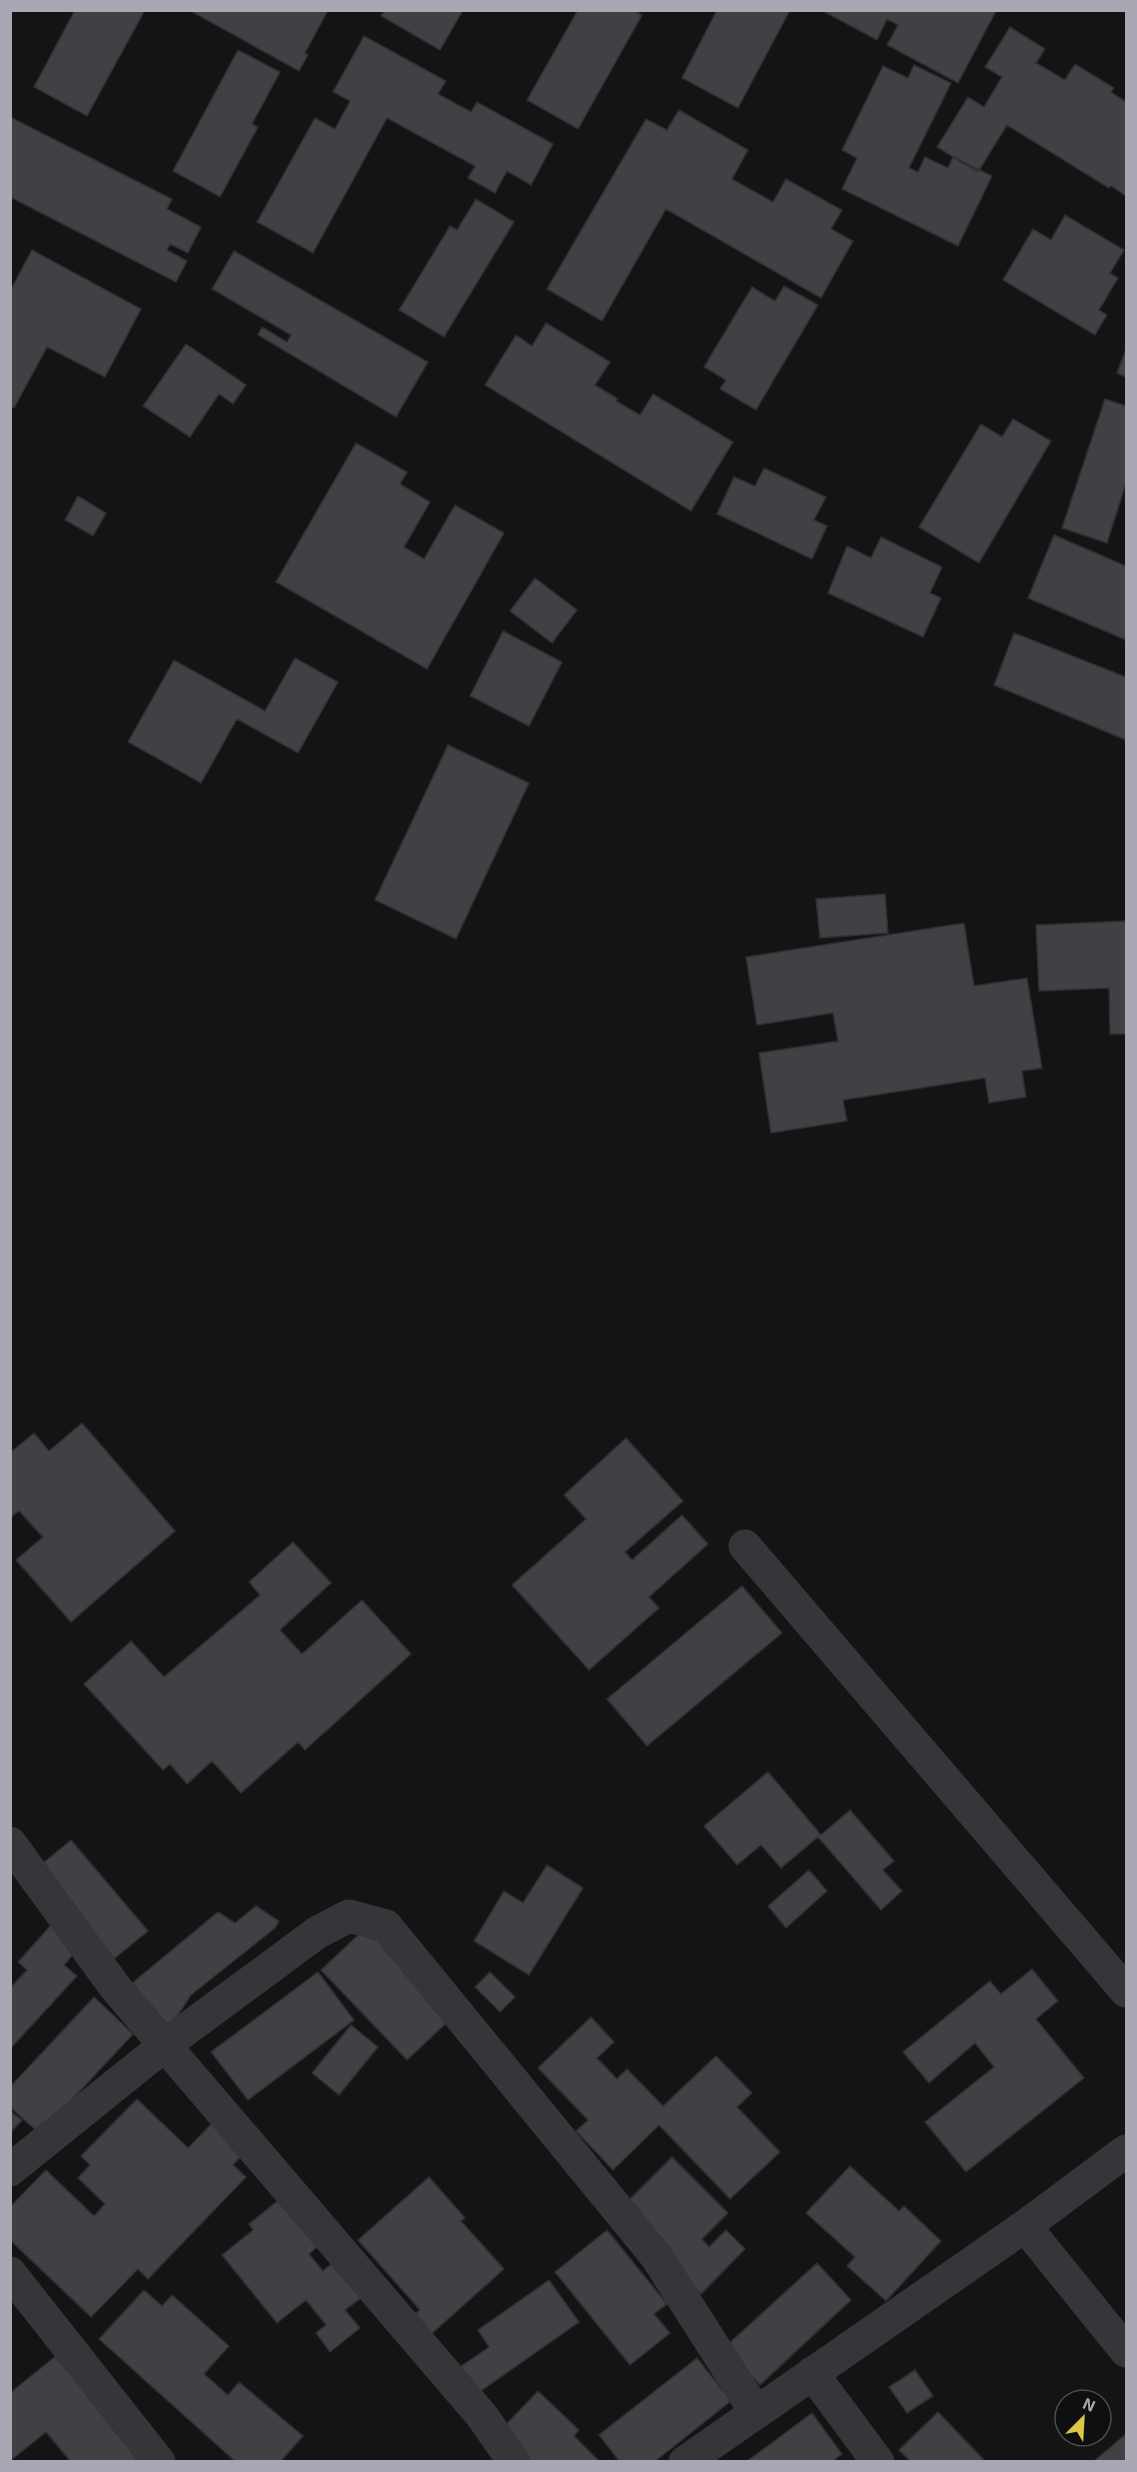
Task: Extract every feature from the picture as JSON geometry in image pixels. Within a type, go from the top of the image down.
[{"type":"street","points":[[745,1546],[1126,1991]]},
{"type":"street","points":[[10,1843],[115,1987],[474,2406],[514,2462]]},
{"type":"street","points":[[10,2170],[165,2045],[318,1932],[350,1916],[386,1926],[656,2256],[755,2411]]},
{"type":"street","points":[[693,2459],[755,2411],[1026,2226],[1126,2151]]},
{"type":"street","points":[[1026,2226],[1126,2351]]},
{"type":"street","points":[[10,2273],[159,2462]]},
{"type":"street","points":[[812,2373],[878,2462]]},
{"type":"building","points":[[75,10],[145,10],[87,116],[34,87]]},
{"type":"building","points":[[189,10],[328,10],[305,53],[308,55],[299,71]]},
{"type":"building","points":[[385,10],[463,10],[440,50],[381,16]]},
{"type":"building","points":[[578,10],[633,10],[642,15],[578,129],[527,100]]},
{"type":"building","points":[[717,10],[790,10],[738,108],[682,78]]},
{"type":"building","points":[[821,10],[996,11],[958,83],[887,45],[898,25],[887,19],[877,40]]},
{"type":"building","points":[[1010,27],[1045,49],[1036,63],[1065,80],[1075,64],[1114,88],[1111,92],[1126,102],[1126,196],[1111,186],[1109,188],[1007,125],[978,172],[937,147],[968,97],[984,107],[1002,77],[985,67]]},
{"type":"building","points":[[364,36],[446,81],[438,94],[471,112],[477,102],[553,144],[531,185],[507,171],[495,193],[468,178],[475,166],[387,118],[313,253],[257,222],[315,118],[335,129],[350,101],[333,92]]},
{"type":"building","points":[[238,50],[280,72],[252,124],[258,127],[220,197],[173,171]]},
{"type":"building","points":[[914,65],[951,83],[909,168],[918,172],[925,157],[948,168],[953,157],[992,176],[958,246],[842,189],[857,158],[842,150],[883,66],[908,78]]},
{"type":"building","points":[[679,110],[748,150],[732,179],[773,202],[786,179],[842,210],[831,229],[853,241],[821,298],[666,209],[602,321],[547,289],[646,119],[667,130]]},
{"type":"building","points":[[10,117],[172,199],[167,209],[201,227],[188,253],[170,244],[167,250],[187,261],[176,282],[10,197]]},
{"type":"building","points":[[476,199],[514,222],[444,337],[399,310],[450,226],[457,230]]},
{"type":"building","points":[[1065,215],[1124,250],[1110,273],[1118,278],[1099,310],[1107,315],[1095,335],[1003,280],[1033,229],[1051,240]]},
{"type":"building","points":[[32,250],[141,309],[105,377],[47,347],[14,408],[10,406],[10,291]]},
{"type":"building","points":[[234,251],[428,362],[396,417],[258,335],[262,327],[287,342],[291,335],[212,289]]},
{"type":"building","points":[[784,286],[818,305],[756,410],[720,389],[726,380],[704,367],[752,287],[775,301]]},
{"type":"building","points":[[546,323],[610,362],[595,385],[618,399],[616,401],[640,415],[653,394],[733,442],[691,511],[485,385],[516,335],[532,346]]},
{"type":"building","points":[[186,344],[246,385],[233,404],[219,394],[190,437],[143,406]]},
{"type":"building","points":[[1126,349],[1126,377],[1117,373]]},
{"type":"building","points":[[1105,399],[1126,406],[1126,483],[1107,543],[1062,528]]},
{"type":"building","points":[[1013,419],[1051,441],[979,563],[919,527],[981,424],[1002,437]]},
{"type":"building","points":[[356,443],[407,472],[400,484],[430,502],[404,547],[424,559],[455,505],[504,533],[427,669],[276,582]]},
{"type":"building","points":[[764,468],[826,497],[814,520],[827,526],[812,559],[717,514],[734,477],[755,486]]},
{"type":"building","points":[[78,496],[106,513],[93,536],[65,520]]},
{"type":"building","points":[[1054,535],[1126,566],[1126,640],[1028,598]]},
{"type":"building","points":[[881,537],[942,567],[930,593],[941,598],[923,637],[828,593],[847,546],[871,558]]},
{"type":"building","points":[[535,578],[577,610],[552,643],[510,611]]},
{"type":"building","points":[[503,631],[562,662],[529,726],[470,696]]},
{"type":"building","points":[[1014,633],[1126,677],[1126,740],[994,685]]},
{"type":"building","points":[[295,658],[338,682],[298,753],[237,719],[201,783],[128,742],[174,660],[265,711]]},
{"type":"building","points":[[448,745],[529,783],[456,939],[375,900]]},
{"type":"building","points":[[885,894],[888,933],[820,938],[816,899]]},
{"type":"building","points":[[1126,921],[1126,1034],[1110,1034],[1109,988],[1039,991],[1036,925]]},
{"type":"building","points":[[964,923],[974,986],[1027,978],[1042,1068],[1022,1071],[1026,1097],[989,1103],[985,1078],[843,1100],[847,1121],[771,1133],[759,1053],[838,1041],[833,1013],[757,1025],[746,957]]},
{"type":"building","points":[[82,1423],[175,1531],[71,1622],[16,1560],[43,1537],[19,1511],[10,1518],[10,1453],[34,1433],[49,1451]]},
{"type":"building","points":[[626,1438],[683,1501],[625,1552],[632,1560],[682,1515],[708,1544],[649,1597],[659,1608],[589,1670],[512,1585],[586,1519],[564,1495]]},
{"type":"building","points":[[293,1542],[331,1583],[280,1630],[302,1654],[362,1600],[411,1654],[305,1750],[298,1742],[241,1793],[212,1761],[187,1784],[170,1764],[163,1770],[84,1684],[131,1641],[164,1677],[260,1595],[249,1582]]},
{"type":"building","points":[[742,1586],[782,1633],[647,1746],[607,1699]]},
{"type":"building","points":[[768,1772],[821,1835],[850,1810],[894,1861],[883,1870],[902,1891],[881,1910],[818,1837],[781,1868],[761,1845],[737,1865],[704,1826]]},
{"type":"building","points":[[71,1840],[148,1931],[114,1959],[37,1868]]},
{"type":"building","points":[[547,1865],[583,1888],[529,1975],[474,1941],[504,1891],[523,1903]]},
{"type":"building","points":[[809,1870],[827,1891],[786,1928],[768,1906]]},
{"type":"building","points":[[256,1906],[279,1921],[275,1928],[191,1995],[176,2018],[161,2031],[125,1989],[218,1912],[235,1923]]},
{"type":"building","points":[[371,1923],[457,2013],[407,2060],[321,1970]]},
{"type":"building","points":[[52,1924],[79,1948],[64,1965],[77,1976],[11,2048],[10,1988],[27,1970],[18,1962]]},
{"type":"building","points":[[1032,1969],[1058,2001],[1036,2019],[1084,2078],[966,2172],[925,2122],[994,2067],[975,2043],[929,2083],[903,2052],[990,1981],[1001,1994]]},
{"type":"building","points":[[318,1972],[354,2020],[248,2100],[211,2052]]},
{"type":"building","points":[[490,1972],[515,1997],[500,2012],[475,1987]]},
{"type":"building","points":[[94,1997],[133,2034],[40,2134],[10,2107],[10,2087]]},
{"type":"building","points":[[591,2017],[614,2042],[597,2058],[617,2079],[627,2069],[663,2106],[716,2056],[752,2093],[737,2107],[780,2152],[730,2199],[659,2125],[613,2170],[576,2131],[588,2120],[538,2068]]},
{"type":"building","points":[[351,2025],[378,2047],[339,2095],[312,2073]]},
{"type":"building","points":[[137,2099],[188,2148],[221,2114],[252,2144],[233,2165],[246,2177],[148,2279],[138,2269],[91,2317],[10,2240],[10,2207],[46,2170],[94,2216],[105,2204],[78,2178],[90,2165],[81,2156]]},
{"type":"building","points":[[10,2111],[22,2120],[10,2133]]},
{"type":"building","points":[[672,2157],[728,2213],[702,2239],[709,2247],[726,2230],[745,2249],[701,2294],[618,2211]]},
{"type":"building","points":[[850,2166],[899,2211],[904,2206],[941,2241],[886,2301],[847,2266],[855,2257],[806,2213]]},
{"type":"building","points":[[429,2177],[465,2218],[461,2221],[504,2269],[429,2336],[411,2317],[420,2310],[358,2240]]},
{"type":"building","points":[[285,2195],[323,2242],[309,2254],[323,2271],[337,2259],[365,2295],[345,2310],[360,2328],[330,2352],[316,2333],[326,2325],[306,2300],[277,2323],[222,2255],[253,2230],[249,2224]]},
{"type":"building","points":[[607,2230],[667,2304],[654,2314],[670,2333],[630,2365],[555,2272]]},
{"type":"building","points":[[817,2263],[851,2300],[760,2385],[725,2347]]},
{"type":"building","points":[[549,2280],[579,2322],[478,2393],[460,2367],[489,2347],[478,2330]]},
{"type":"building","points":[[144,2290],[162,2306],[172,2295],[229,2346],[204,2374],[228,2395],[239,2382],[303,2436],[280,2462],[236,2462],[99,2339]]},
{"type":"building","points":[[57,2355],[145,2462],[71,2462],[46,2432],[10,2461],[10,2393]]},
{"type":"building","points":[[697,2358],[731,2401],[654,2462],[620,2462],[599,2435]]},
{"type":"building","points":[[915,2370],[933,2396],[907,2413],[889,2387]]},
{"type":"building","points":[[538,2391],[579,2430],[574,2436],[600,2462],[514,2462],[492,2439]]},
{"type":"building","points":[[938,2412],[986,2462],[911,2462],[899,2450]]},
{"type":"building","points":[[812,2413],[842,2454],[831,2462],[746,2462]]},
{"type":"building","points":[[1126,2434],[1126,2462],[1093,2462],[1110,2448],[1113,2448],[1113,2445]]}]
